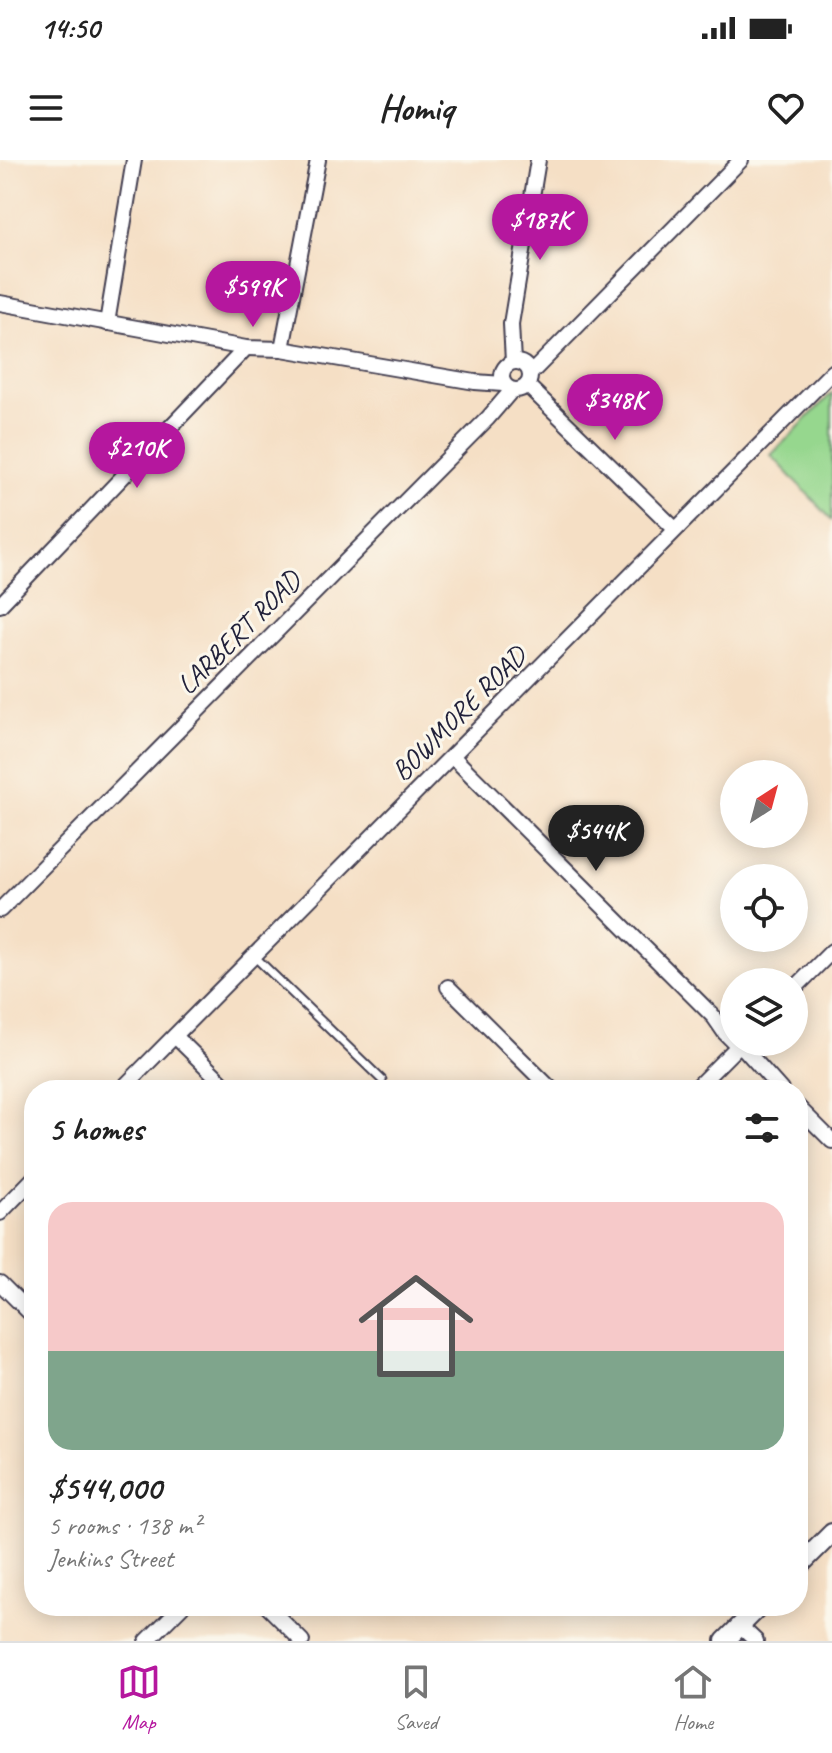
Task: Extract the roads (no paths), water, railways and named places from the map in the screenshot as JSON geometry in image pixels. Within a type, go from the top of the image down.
[{"type":"street","points":[[107,323],[134,160]]},
{"type":"street","points":[[282,349],[318,160]]},
{"type":"street","points":[[513,362],[511,324],[538,160]]},
{"type":"street","points":[[0,303],[246,348],[282,349],[520,390],[741,160]]},
{"type":"street","points":[[0,605],[246,348]]},
{"type":"street","points":[[508,387],[502,379],[503,370],[513,362],[522,363],[528,379],[675,529]]},
{"type":"street","name":"BOWMORE ROAD","points":[[131,1080],[832,372]]},
{"type":"street","name":"LARBERT ROAD","points":[[0,910],[488,418],[508,387]]},
{"type":"street","points":[[452,756],[720,1026]]},
{"type":"street","points":[[808,975],[832,951]]},
{"type":"street","points":[[448,987],[542,1080]]},
{"type":"street","points":[[175,1036],[220,1080]]},
{"type":"street","points":[[703,1080],[725,1056]]},
{"type":"street","points":[[747,1056],[754,1068],[771,1080]]},
{"type":"street","points":[[808,1117],[832,1141]]},
{"type":"street","points":[[0,1213],[24,1188]]},
{"type":"street","points":[[0,1283],[24,1307]]},
{"type":"street","points":[[808,1557],[832,1533]]},
{"type":"street","points":[[147,1641],[172,1616]]},
{"type":"street","points":[[277,1616],[302,1641]]},
{"type":"street","points":[[725,1641],[750,1616]]},
{"type":"street","points":[[740,1626],[756,1641]]},
{"type":"lane","points":[[254,956],[382,1080]]}]
